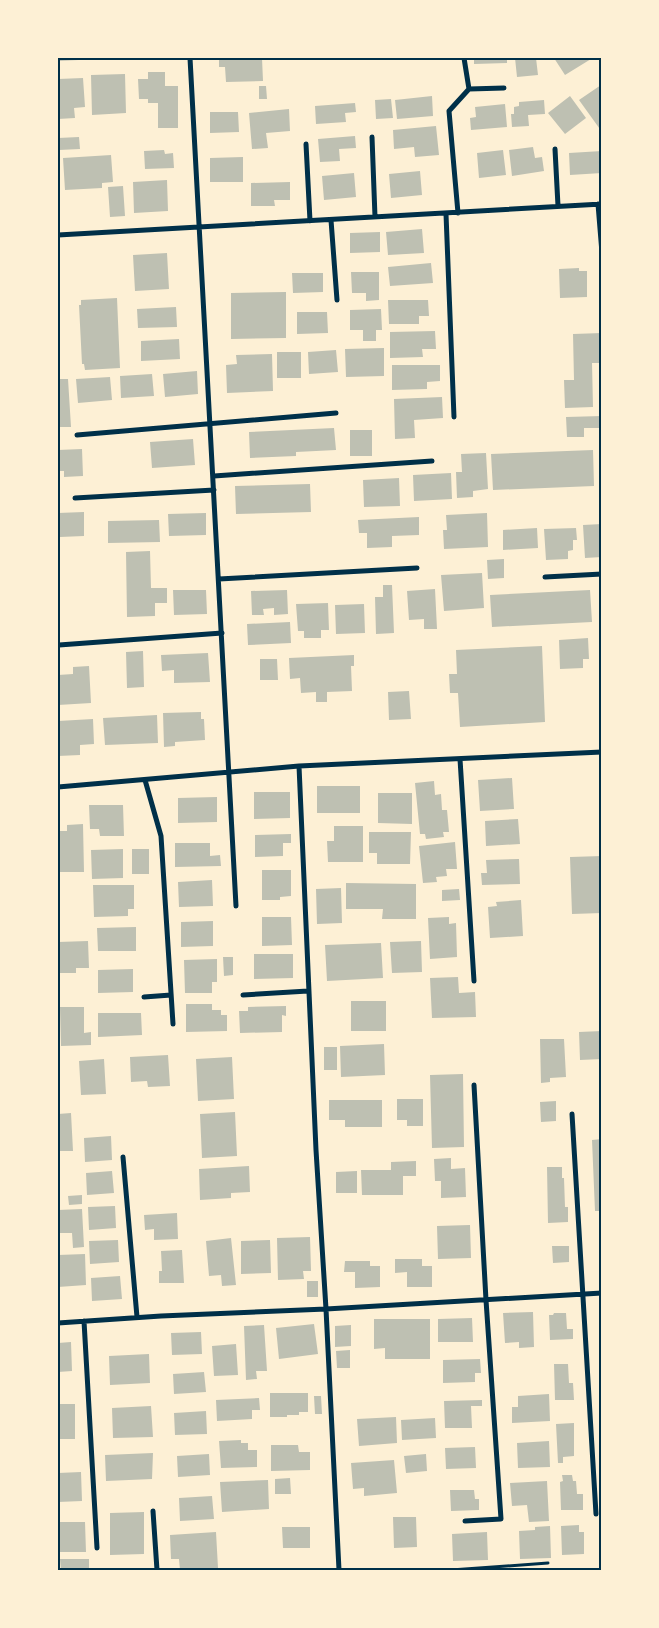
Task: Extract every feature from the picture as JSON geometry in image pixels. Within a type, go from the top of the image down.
[{"type":"street","points":[[190,58],[236,906]]},
{"type":"street","points":[[464,58],[469,89]]},
{"type":"street","points":[[458,213],[449,111],[469,89],[504,88]]},
{"type":"street","points":[[372,137],[375,217]]},
{"type":"street","points":[[306,144],[310,221]]},
{"type":"street","points":[[555,149],[558,206]]},
{"type":"street","points":[[58,235],[600,204],[602,252]]},
{"type":"street","points":[[446,214],[454,417]]},
{"type":"street","points":[[331,220],[337,300]]},
{"type":"street","points":[[77,435],[336,414]]},
{"type":"street","points":[[214,476],[432,461]]},
{"type":"street","points":[[74,498],[214,490]]},
{"type":"street","points":[[219,579],[417,568]]},
{"type":"street","points":[[546,577],[602,574]]},
{"type":"street","points":[[58,644],[59,646],[222,633]]},
{"type":"street","points":[[58,787],[298,766],[602,752]]},
{"type":"street","points":[[460,759],[474,981]]},
{"type":"street","points":[[298,766],[316,1150],[339,1570]]},
{"type":"street","points":[[145,780],[161,836],[173,1024]]},
{"type":"street","points":[[243,995],[308,991]]},
{"type":"street","points":[[144,997],[171,995]]},
{"type":"street","points":[[465,1522],[501,1519],[474,1085]]},
{"type":"street","points":[[572,1114],[596,1514]]},
{"type":"street","points":[[123,1157],[137,1317]]},
{"type":"street","points":[[58,1323],[137,1317],[326,1309],[602,1293]]},
{"type":"street","points":[[84,1321],[97,1548]]},
{"type":"street","points":[[154,1511],[157,1570]]},
{"type":"path","points":[[451,1570],[548,1563]]},
{"type":"building","points":[[58,58],[79,58],[79,60],[58,61]]},
{"type":"building","points":[[219,58],[262,58],[263,81],[226,82],[225,67],[219,67]]},
{"type":"building","points":[[474,58],[507,58],[507,63],[474,64]]},
{"type":"building","points":[[515,58],[536,58],[538,75],[517,77]]},
{"type":"building","points":[[554,58],[590,58],[591,59],[565,75]]},
{"type":"building","points":[[148,72],[165,72],[165,86],[178,86],[178,128],[158,128],[158,103],[148,103],[148,99],[139,99],[138,79],[148,79]]},
{"type":"building","points":[[125,74],[126,113],[92,115],[91,75]]},
{"type":"building","points":[[83,78],[85,107],[74,108],[75,118],[58,119],[58,79]]},
{"type":"building","points":[[259,86],[266,86],[267,99],[259,99]]},
{"type":"building","points":[[602,86],[602,132],[579,100]]},
{"type":"building","points":[[432,96],[433,116],[397,119],[395,100]]},
{"type":"building","points":[[570,96],[586,118],[565,134],[548,113]]},
{"type":"building","points":[[391,99],[393,118],[376,119],[375,100]]},
{"type":"building","points":[[544,100],[545,114],[528,115],[529,126],[512,127],[511,114],[514,114],[514,107],[519,106],[519,102]]},
{"type":"building","points":[[355,103],[356,112],[345,113],[346,122],[316,124],[315,106]]},
{"type":"building","points":[[505,104],[507,127],[471,130],[470,118],[476,117],[475,107]]},
{"type":"building","points":[[289,109],[290,131],[266,133],[268,148],[252,149],[249,113]]},
{"type":"building","points":[[210,112],[238,112],[239,132],[210,133]]},
{"type":"building","points":[[436,126],[439,155],[415,157],[414,147],[394,149],[393,130]]},
{"type":"building","points":[[355,136],[356,148],[339,149],[340,161],[320,162],[318,139]]},
{"type":"building","points":[[79,137],[80,149],[59,150],[58,138]]},
{"type":"building","points":[[533,147],[535,158],[542,157],[544,171],[512,176],[509,150]]},
{"type":"building","points":[[164,150],[165,154],[173,153],[174,168],[145,169],[144,151]]},
{"type":"building","points":[[503,150],[506,175],[479,178],[477,153]]},
{"type":"building","points":[[602,151],[602,173],[570,175],[569,153]]},
{"type":"building","points":[[111,155],[113,182],[102,183],[102,188],[65,190],[63,158]]},
{"type":"building","points":[[243,157],[243,182],[210,182],[210,158]]},
{"type":"building","points":[[420,171],[422,195],[391,198],[389,174]]},
{"type":"building","points":[[354,173],[356,197],[324,200],[322,176]]},
{"type":"building","points":[[167,180],[168,211],[134,213],[133,182]]},
{"type":"building","points":[[290,182],[290,200],[274,200],[275,206],[251,206],[251,183]]},
{"type":"building","points":[[123,186],[125,216],[110,217],[108,187]]},
{"type":"building","points":[[422,229],[424,253],[388,255],[386,232]]},
{"type":"building","points":[[380,232],[380,252],[350,253],[350,233]]},
{"type":"building","points":[[167,253],[169,289],[135,291],[133,255]]},
{"type":"building","points":[[431,263],[433,283],[390,286],[388,267]]},
{"type":"building","points":[[579,268],[579,271],[587,271],[587,297],[560,298],[559,269]]},
{"type":"building","points":[[351,272],[379,272],[379,300],[366,301],[366,293],[352,293]]},
{"type":"building","points":[[292,273],[323,273],[323,292],[293,293]]},
{"type":"building","points":[[286,292],[286,338],[231,339],[231,293]]},
{"type":"building","points":[[117,298],[120,368],[85,370],[84,364],[82,364],[79,305],[81,305],[81,300]]},
{"type":"building","points":[[388,300],[428,300],[429,316],[419,316],[419,324],[389,324]]},
{"type":"building","points":[[176,307],[177,327],[138,328],[137,309]]},
{"type":"building","points":[[381,309],[382,330],[376,330],[376,341],[363,341],[363,330],[350,330],[350,310]]},
{"type":"building","points":[[297,312],[327,312],[328,333],[297,334]]},
{"type":"building","points":[[435,331],[436,349],[422,349],[423,357],[390,358],[390,332]]},
{"type":"building","points":[[602,333],[602,363],[592,363],[593,407],[565,408],[564,380],[574,380],[573,334]]},
{"type":"building","points":[[179,339],[180,359],[141,361],[141,341]]},
{"type":"building","points":[[384,348],[384,376],[346,377],[345,349]]},
{"type":"building","points":[[336,350],[338,372],[309,374],[308,352]]},
{"type":"building","points":[[277,352],[301,352],[301,378],[277,378]]},
{"type":"building","points":[[272,354],[273,391],[227,393],[226,365],[237,364],[236,355]]},
{"type":"building","points":[[392,365],[440,365],[440,381],[427,382],[427,389],[392,390]]},
{"type":"building","points":[[197,371],[198,394],[165,397],[163,374]]},
{"type":"building","points":[[152,374],[154,396],[121,398],[120,376]]},
{"type":"building","points":[[110,377],[112,400],[78,403],[76,379]]},
{"type":"building","points":[[58,379],[68,379],[71,427],[58,427]]},
{"type":"building","points":[[442,397],[443,418],[414,420],[415,438],[395,439],[394,399]]},
{"type":"building","points":[[602,416],[602,428],[584,428],[584,437],[567,437],[566,417]]},
{"type":"building","points":[[334,428],[336,450],[296,452],[296,456],[250,458],[249,432]]},
{"type":"building","points":[[350,430],[372,430],[372,456],[350,456]]},
{"type":"building","points":[[193,439],[195,465],[152,468],[150,442]]},
{"type":"building","points":[[82,449],[83,476],[64,477],[64,471],[58,471],[58,450]]},
{"type":"building","points":[[593,450],[594,486],[493,490],[491,454]]},
{"type":"building","points":[[486,453],[488,489],[473,491],[473,497],[457,498],[456,472],[462,472],[461,454]]},
{"type":"building","points":[[451,473],[452,499],[414,501],[413,475]]},
{"type":"building","points":[[399,478],[400,506],[364,507],[363,480]]},
{"type":"building","points":[[310,484],[311,512],[236,514],[235,486]]},
{"type":"building","points":[[84,512],[84,536],[60,537],[60,545],[58,545],[58,513]]},
{"type":"building","points":[[206,513],[206,535],[169,536],[168,514]]},
{"type":"building","points":[[487,513],[488,547],[444,549],[443,530],[447,530],[446,515]]},
{"type":"building","points":[[419,517],[419,535],[392,536],[392,547],[367,548],[367,533],[359,533],[358,520]]},
{"type":"building","points":[[159,520],[160,542],[108,543],[108,521]]},
{"type":"building","points":[[602,524],[602,557],[585,558],[583,525]]},
{"type":"building","points":[[537,528],[538,548],[503,550],[503,530]]},
{"type":"building","points":[[576,528],[577,540],[573,540],[573,550],[568,551],[568,559],[546,560],[544,529]]},
{"type":"building","points":[[150,551],[151,588],[167,588],[167,603],[155,603],[155,616],[127,617],[126,552]]},
{"type":"building","points":[[504,559],[504,578],[488,579],[487,560]]},
{"type":"building","points":[[482,573],[484,608],[444,611],[441,575]]},
{"type":"building","points":[[383,585],[392,585],[394,633],[376,634],[375,597],[383,597]]},
{"type":"building","points":[[435,589],[437,629],[424,629],[424,619],[409,620],[407,591]]},
{"type":"building","points":[[173,590],[206,590],[207,614],[174,615]]},
{"type":"building","points":[[287,590],[288,614],[274,615],[274,608],[263,609],[264,615],[252,615],[251,591]]},
{"type":"building","points":[[590,590],[592,622],[492,627],[490,595]]},
{"type":"building","points":[[328,603],[329,630],[321,630],[321,638],[304,638],[304,631],[298,631],[296,604]]},
{"type":"building","points":[[364,604],[365,633],[336,634],[335,605]]},
{"type":"building","points":[[290,622],[291,643],[248,645],[247,624]]},
{"type":"building","points":[[588,638],[589,659],[583,659],[583,668],[560,669],[559,640]]},
{"type":"building","points":[[542,646],[545,722],[460,727],[458,693],[450,693],[449,674],[457,674],[456,650]]},
{"type":"building","points":[[143,651],[144,687],[127,688],[126,652]]},
{"type":"building","points":[[208,653],[210,682],[174,683],[174,670],[162,671],[161,655]]},
{"type":"building","points":[[354,655],[354,666],[351,666],[352,691],[327,692],[327,702],[316,702],[316,692],[301,693],[300,678],[290,679],[289,658]]},
{"type":"building","points":[[260,659],[277,659],[278,680],[260,680]]},
{"type":"building","points":[[89,666],[91,703],[58,705],[58,675],[73,674],[73,667]]},
{"type":"building","points":[[409,691],[411,719],[389,720],[388,692]]},
{"type":"building","points":[[201,712],[201,719],[204,719],[205,740],[175,742],[175,746],[164,747],[163,713]]},
{"type":"building","points":[[157,715],[158,743],[105,745],[103,718]]},
{"type":"building","points":[[93,719],[94,744],[80,745],[80,755],[58,756],[58,721]]},
{"type":"building","points":[[512,778],[514,809],[480,811],[478,780]]},
{"type":"building","points":[[434,781],[435,795],[441,794],[442,810],[447,810],[449,832],[443,832],[444,837],[426,839],[425,834],[420,834],[415,783]]},
{"type":"building","points":[[317,786],[360,786],[360,813],[317,813]]},
{"type":"building","points":[[254,792],[290,792],[290,818],[254,819]]},
{"type":"building","points":[[378,793],[412,793],[412,824],[378,823]]},
{"type":"building","points":[[217,797],[217,822],[178,823],[178,798]]},
{"type":"building","points":[[89,805],[123,805],[124,836],[100,836],[99,829],[90,829]]},
{"type":"building","points":[[518,819],[520,844],[486,846],[485,821]]},
{"type":"building","points":[[83,824],[84,872],[58,872],[58,831],[67,831],[67,825]]},
{"type":"building","points":[[334,826],[363,826],[363,862],[328,862],[327,841],[334,841]]},
{"type":"building","points":[[369,832],[411,832],[410,864],[377,864],[377,853],[369,853]]},
{"type":"building","points":[[291,834],[291,843],[283,843],[283,856],[255,857],[255,835]]},
{"type":"building","points":[[455,842],[457,869],[446,869],[447,876],[436,877],[437,882],[423,883],[419,846]]},
{"type":"building","points":[[175,843],[210,843],[210,856],[220,855],[221,866],[175,867]]},
{"type":"building","points":[[123,849],[123,878],[92,879],[91,850]]},
{"type":"building","points":[[132,849],[149,849],[149,874],[132,874]]},
{"type":"building","points":[[602,856],[602,913],[572,914],[570,857]]},
{"type":"building","points":[[519,859],[520,884],[482,885],[481,873],[487,873],[486,860]]},
{"type":"building","points":[[262,870],[291,870],[291,896],[280,897],[280,900],[262,900]]},
{"type":"building","points":[[212,880],[213,906],[179,907],[178,882]]},
{"type":"building","points":[[346,883],[416,884],[416,919],[382,919],[383,909],[346,909]]},
{"type":"building","points":[[93,885],[134,885],[134,909],[128,909],[128,916],[94,917]]},
{"type":"building","points":[[341,888],[342,923],[317,924],[316,889]]},
{"type":"building","points":[[459,889],[460,900],[442,901],[442,890]]},
{"type":"building","points":[[521,900],[523,936],[490,938],[488,907],[497,906],[496,902]]},
{"type":"building","points":[[262,917],[291,917],[292,945],[262,946]]},
{"type":"building","points":[[449,917],[449,924],[456,923],[457,957],[430,959],[428,918]]},
{"type":"building","points":[[213,921],[213,946],[181,947],[181,922]]},
{"type":"building","points":[[136,927],[136,951],[98,951],[97,928]]},
{"type":"building","points":[[88,941],[89,968],[76,968],[76,973],[59,973],[58,942]]},
{"type":"building","points":[[421,941],[422,972],[392,973],[390,942]]},
{"type":"building","points":[[381,943],[383,978],[327,981],[325,945]]},
{"type":"building","points":[[254,954],[293,954],[293,978],[254,979]]},
{"type":"building","points":[[223,957],[233,957],[233,975],[224,976]]},
{"type":"building","points":[[217,959],[217,982],[212,982],[212,993],[185,993],[184,960]]},
{"type":"building","points":[[133,969],[133,992],[98,993],[98,970]]},
{"type":"building","points":[[458,977],[459,993],[475,992],[476,1017],[432,1018],[430,978]]},
{"type":"building","points":[[351,1001],[386,1001],[386,1031],[351,1031]]},
{"type":"building","points":[[186,1004],[212,1004],[212,1010],[221,1010],[221,1015],[227,1015],[227,1031],[186,1032]]},
{"type":"building","points":[[286,1006],[286,1016],[282,1015],[282,1032],[240,1033],[239,1011],[248,1011],[248,1007]]},
{"type":"building","points":[[60,1007],[84,1007],[84,1033],[91,1032],[91,1045],[61,1046]]},
{"type":"building","points":[[98,1013],[141,1013],[142,1035],[98,1037]]},
{"type":"building","points":[[602,1031],[602,1059],[580,1060],[579,1032]]},
{"type":"building","points":[[540,1039],[564,1039],[566,1077],[550,1078],[550,1082],[541,1083]]},
{"type":"building","points":[[384,1044],[385,1075],[341,1077],[340,1046]]},
{"type":"building","points":[[324,1047],[337,1047],[337,1070],[324,1070]]},
{"type":"building","points":[[168,1055],[170,1086],[148,1087],[147,1081],[131,1082],[130,1057]]},
{"type":"building","points":[[232,1057],[234,1099],[198,1101],[196,1059]]},
{"type":"building","points":[[104,1059],[106,1094],[81,1095],[79,1061]]},
{"type":"building","points":[[463,1074],[464,1147],[432,1148],[430,1075]]},
{"type":"building","points":[[397,1099],[423,1099],[423,1126],[407,1126],[407,1120],[397,1120]]},
{"type":"building","points":[[329,1100],[382,1100],[382,1127],[345,1127],[345,1120],[329,1120]]},
{"type":"building","points":[[556,1101],[556,1121],[541,1122],[540,1102]]},
{"type":"building","points":[[235,1112],[237,1156],[202,1158],[200,1114]]},
{"type":"building","points":[[71,1113],[73,1151],[58,1151],[58,1114]]},
{"type":"building","points":[[111,1136],[112,1160],[85,1162],[84,1138]]},
{"type":"building","points":[[602,1139],[602,1211],[595,1211],[592,1140]]},
{"type":"building","points":[[451,1158],[451,1169],[465,1168],[466,1197],[441,1198],[441,1181],[435,1181],[434,1159]]},
{"type":"building","points":[[416,1161],[416,1176],[403,1176],[403,1195],[362,1195],[361,1170],[391,1170],[391,1162]]},
{"type":"building","points":[[249,1166],[250,1192],[231,1193],[231,1198],[200,1200],[199,1169]]},
{"type":"building","points":[[547,1167],[562,1167],[565,1207],[568,1207],[568,1222],[548,1223]]},
{"type":"building","points":[[112,1171],[114,1193],[87,1195],[86,1173]]},
{"type":"building","points":[[357,1171],[357,1193],[336,1193],[336,1172]]},
{"type":"building","points":[[82,1195],[82,1204],[69,1205],[68,1196]]},
{"type":"building","points":[[115,1206],[116,1228],[89,1230],[88,1207]]},
{"type":"building","points":[[82,1209],[84,1247],[73,1248],[72,1233],[58,1233],[58,1210]]},
{"type":"building","points":[[177,1213],[178,1239],[154,1240],[154,1229],[145,1230],[144,1215]]},
{"type":"building","points":[[470,1225],[471,1258],[438,1259],[437,1226]]},
{"type":"building","points":[[310,1237],[311,1271],[303,1271],[304,1279],[278,1280],[277,1238]]},
{"type":"building","points":[[231,1238],[236,1285],[222,1286],[221,1275],[209,1276],[206,1241]]},
{"type":"building","points":[[118,1240],[119,1262],[90,1264],[89,1241]]},
{"type":"building","points":[[270,1240],[271,1273],[241,1274],[241,1241]]},
{"type":"building","points":[[552,1246],[569,1246],[569,1262],[553,1263]]},
{"type":"building","points":[[182,1250],[184,1283],[159,1283],[159,1271],[162,1271],[161,1251]]},
{"type":"building","points":[[85,1254],[86,1285],[58,1287],[58,1255]]},
{"type":"building","points":[[395,1259],[422,1259],[422,1266],[432,1266],[432,1287],[407,1287],[407,1272],[395,1273]]},
{"type":"building","points":[[345,1261],[370,1261],[370,1266],[380,1266],[380,1287],[355,1288],[355,1272],[344,1272]]},
{"type":"building","points":[[120,1276],[122,1299],[92,1301],[91,1278]]},
{"type":"building","points":[[307,1281],[318,1281],[318,1297],[307,1297]]},
{"type":"building","points":[[533,1312],[534,1347],[519,1348],[519,1342],[505,1343],[503,1313]]},
{"type":"building","points":[[566,1313],[567,1329],[573,1329],[573,1339],[550,1340],[549,1315]]},
{"type":"building","points":[[472,1318],[473,1342],[438,1342],[438,1319]]},
{"type":"building","points":[[374,1319],[430,1319],[430,1359],[385,1359],[385,1348],[374,1349]]},
{"type":"building","points":[[314,1324],[318,1354],[279,1359],[276,1328]]},
{"type":"building","points":[[264,1325],[267,1371],[256,1371],[257,1379],[246,1380],[244,1326]]},
{"type":"building","points":[[351,1325],[351,1346],[335,1347],[335,1326]]},
{"type":"building","points":[[201,1332],[202,1354],[172,1355],[171,1333]]},
{"type":"building","points":[[71,1342],[72,1371],[58,1372],[58,1343]]},
{"type":"building","points":[[236,1344],[238,1375],[214,1376],[212,1346]]},
{"type":"building","points":[[350,1350],[350,1368],[337,1368],[336,1351]]},
{"type":"building","points":[[149,1354],[150,1383],[110,1385],[109,1356]]},
{"type":"building","points":[[480,1359],[481,1373],[475,1373],[475,1382],[443,1383],[443,1360]]},
{"type":"building","points":[[554,1364],[568,1364],[569,1383],[573,1383],[574,1400],[555,1400]]},
{"type":"building","points":[[204,1372],[206,1392],[174,1394],[173,1374]]},
{"type":"building","points":[[270,1393],[308,1393],[308,1412],[299,1412],[299,1415],[287,1415],[287,1417],[270,1417]]},
{"type":"building","points":[[549,1394],[550,1421],[512,1423],[512,1407],[518,1407],[518,1396]]},
{"type":"building","points":[[314,1396],[321,1396],[322,1414],[315,1414]]},
{"type":"building","points":[[259,1398],[260,1410],[252,1410],[252,1419],[217,1421],[216,1400]]},
{"type":"building","points":[[482,1400],[482,1406],[471,1406],[472,1428],[445,1428],[444,1401]]},
{"type":"building","points":[[58,1404],[75,1404],[75,1439],[58,1439]]},
{"type":"building","points":[[151,1406],[153,1437],[113,1438],[112,1408]]},
{"type":"building","points":[[206,1411],[207,1434],[175,1435],[174,1413]]},
{"type":"building","points":[[396,1417],[397,1443],[359,1446],[357,1419]]},
{"type":"building","points":[[435,1418],[436,1438],[402,1440],[401,1420]]},
{"type":"building","points":[[574,1423],[574,1456],[563,1457],[563,1463],[558,1463],[556,1424]]},
{"type":"building","points":[[241,1440],[241,1443],[248,1443],[248,1450],[257,1450],[257,1467],[221,1468],[219,1441]]},
{"type":"building","points":[[549,1441],[550,1467],[518,1468],[517,1443]]},
{"type":"building","points":[[271,1445],[298,1445],[299,1452],[310,1452],[310,1470],[271,1471]]},
{"type":"building","points":[[475,1447],[476,1468],[446,1469],[445,1448]]},
{"type":"building","points":[[153,1453],[152,1479],[106,1481],[105,1455]]},
{"type":"building","points":[[209,1454],[210,1475],[178,1477],[177,1456]]},
{"type":"building","points":[[426,1454],[427,1471],[406,1473],[404,1456]]},
{"type":"building","points":[[394,1460],[397,1493],[364,1496],[364,1488],[353,1489],[351,1463]]},
{"type":"building","points":[[81,1472],[82,1501],[58,1502],[58,1473]]},
{"type":"building","points":[[562,1475],[572,1475],[573,1481],[576,1481],[577,1494],[583,1494],[583,1510],[561,1510],[560,1482],[563,1481]]},
{"type":"building","points":[[290,1478],[291,1494],[275,1494],[275,1479]]},
{"type":"building","points":[[268,1480],[269,1509],[222,1512],[220,1482]]},
{"type":"building","points":[[547,1481],[549,1521],[529,1522],[527,1505],[512,1506],[510,1483]]},
{"type":"building","points":[[450,1490],[474,1490],[475,1499],[479,1499],[479,1510],[451,1511]]},
{"type":"building","points":[[212,1496],[214,1519],[180,1521],[179,1498]]},
{"type":"building","points":[[144,1512],[144,1554],[110,1555],[110,1513]]},
{"type":"building","points":[[393,1517],[416,1517],[417,1547],[394,1548]]},
{"type":"building","points":[[58,1522],[85,1522],[86,1552],[59,1552]]},
{"type":"building","points":[[579,1525],[579,1532],[584,1532],[584,1554],[562,1555],[561,1526]]},
{"type":"building","points":[[550,1526],[551,1558],[520,1559],[519,1531],[535,1530],[535,1527]]},
{"type":"building","points":[[282,1527],[310,1527],[310,1548],[283,1548]]},
{"type":"building","points":[[216,1532],[218,1568],[180,1570],[179,1559],[171,1559],[170,1535]]},
{"type":"building","points":[[487,1532],[488,1560],[453,1561],[452,1534]]},
{"type":"building","points":[[60,1559],[89,1559],[89,1570],[61,1570]]}]
